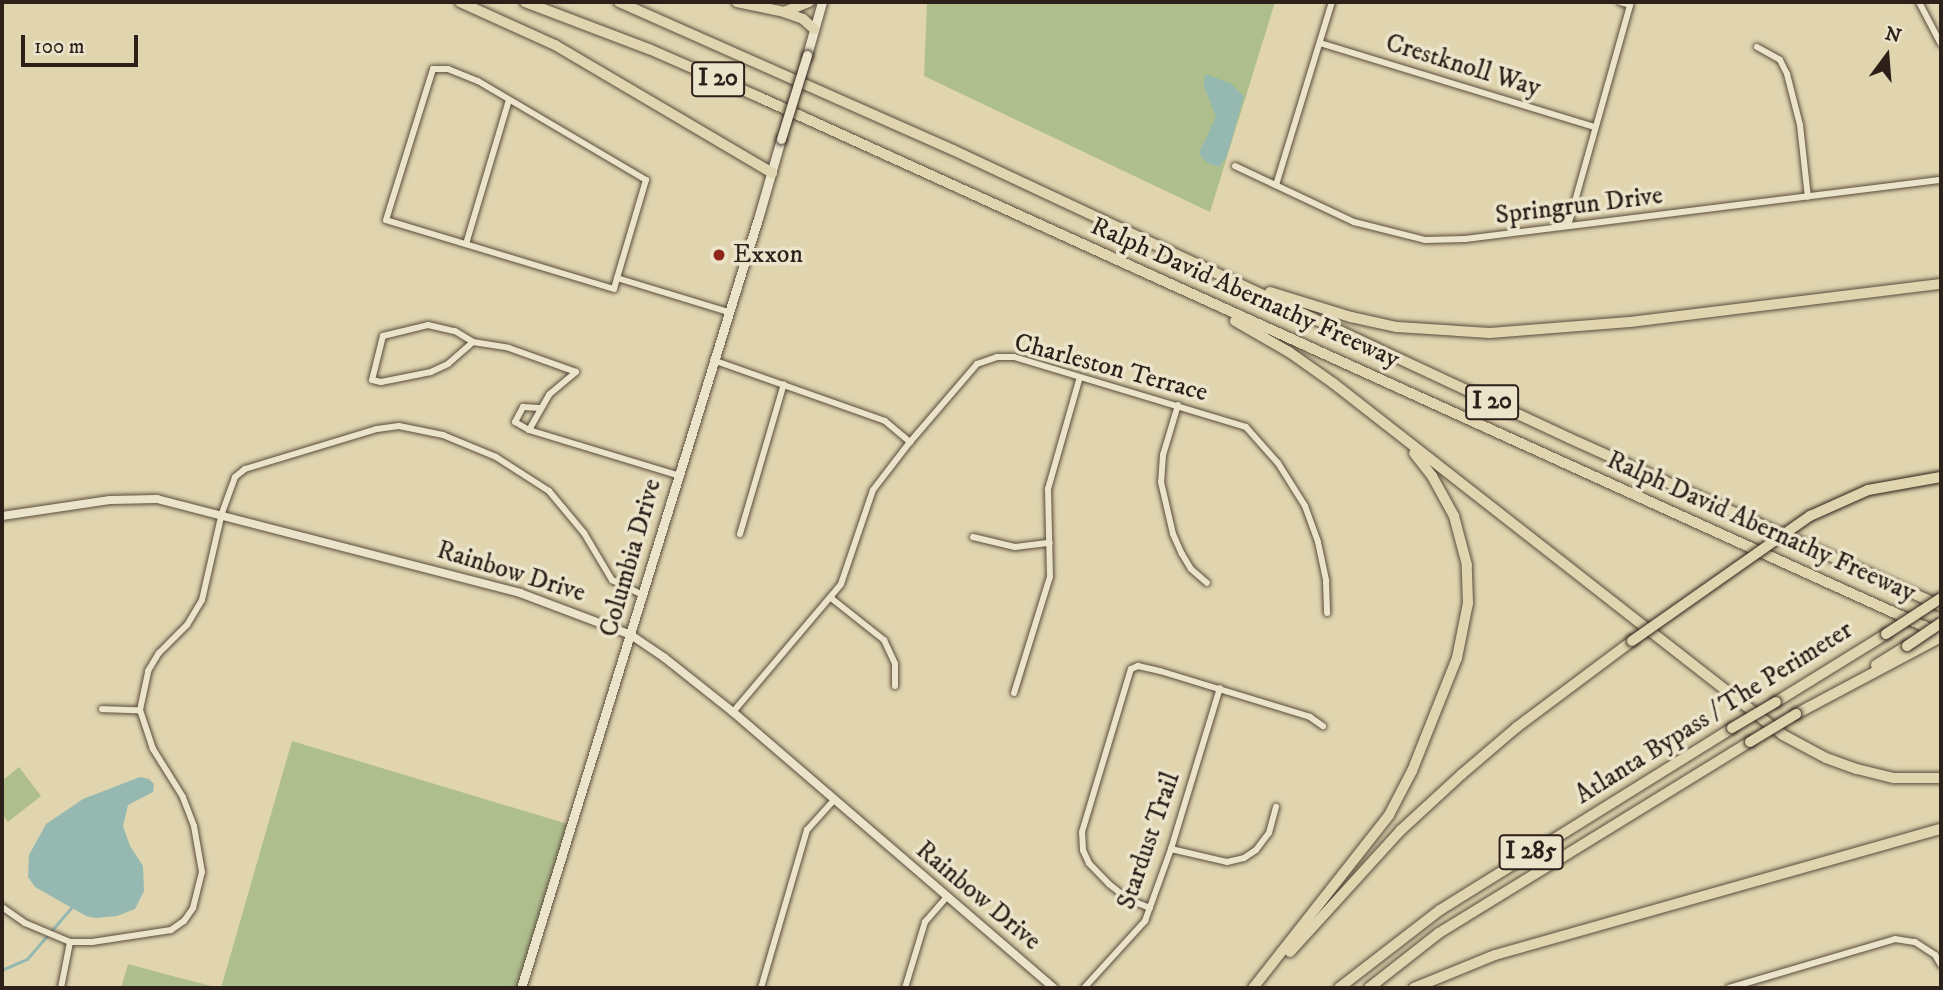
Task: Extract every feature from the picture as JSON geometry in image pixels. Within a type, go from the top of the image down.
[{"type":"highway","points":[[460,2],[555,45],[772,173]]},
{"type":"highway","name":"Ralph David Abernathy Freeway","points":[[525,2],[649,49],[1941,635]]},
{"type":"highway","name":"Ralph David Abernathy Freeway","points":[[619,2],[928,139],[1569,438],[1760,521],[1941,606]]},
{"type":"highway","points":[[737,2],[784,12],[803,19],[814,29]]},
{"type":"highway","points":[[784,12],[809,2]]},
{"type":"highway","points":[[1073,240],[1242,324],[1289,352],[1783,735],[1826,758],[1857,769],[1894,778],[1941,778]]},
{"type":"highway","points":[[1228,278],[1351,317],[1396,327],[1490,333],[1630,322],[1941,284]]},
{"type":"highway","points":[[1253,988],[1389,815],[1412,771],[1462,639],[1468,603],[1467,565],[1460,532],[1432,476],[1393,430]]},
{"type":"highway","points":[[1258,988],[1400,831],[1517,727],[1632,641],[1810,516],[1868,490],[1941,477]]},
{"type":"highway","name":"Atlanta Bypass / The Perimeter","points":[[1339,988],[1440,910],[1941,598]]},
{"type":"highway","points":[[1912,648],[1941,624]]},
{"type":"highway","points":[[1912,648],[1941,635]]},
{"type":"highway","name":"Atlanta Bypass / The Perimeter","points":[[1369,988],[1439,933],[1796,714],[1912,648]]},
{"type":"highway","points":[[1414,988],[1495,955],[1941,829]]},
{"type":"main road","points":[[814,29],[822,2]]},
{"type":"main road","name":"Columbia Drive","points":[[521,988],[814,29]]},
{"type":"street","points":[[1276,185],[1332,2]]},
{"type":"street","points":[[1568,226],[1630,5],[1620,2]]},
{"type":"street","points":[[1919,2],[1941,44]]},
{"type":"street","name":"Crestknoll Way","points":[[1320,43],[1594,127]]},
{"type":"street","points":[[1757,47],[1780,60],[1787,74],[1800,125],[1808,197]]},
{"type":"street","points":[[438,68],[448,69],[478,81],[509,100],[646,180],[614,289],[386,220],[430,73],[438,68]]},
{"type":"street","points":[[466,244],[509,100]]},
{"type":"street","name":"Springrun Drive","points":[[1235,166],[1354,222],[1425,240],[1465,239],[1941,180]]},
{"type":"street","points":[[617,278],[728,312]]},
{"type":"street","points":[[473,342],[448,364],[431,372],[381,382],[372,380],[383,336],[428,325],[455,331],[473,342],[509,348],[576,372],[549,395],[539,408],[529,430]]},
{"type":"street","points":[[978,352],[984,360]]},
{"type":"street","name":"Charleston Terrace","points":[[733,712],[841,584],[873,490],[910,442],[984,360],[1014,357],[1246,427],[1278,463],[1305,506],[1318,542],[1326,581],[1327,613]]},
{"type":"street","points":[[713,360],[885,421],[910,442]]},
{"type":"street","points":[[1014,693],[1050,577],[1048,489],[1080,377]]},
{"type":"street","points":[[740,534],[784,384]]},
{"type":"street","points":[[1178,405],[1163,455],[1161,482],[1173,534],[1182,554],[1191,569],[1207,583]]},
{"type":"street","points":[[539,408],[523,407],[514,422],[529,430],[677,475]]},
{"type":"street","points":[[2,908],[25,923],[69,942],[112,941],[171,930],[184,921],[199,892],[202,872],[194,826],[183,797],[153,748],[140,710],[148,671],[159,653],[187,625],[202,600],[222,513],[235,477],[244,469],[377,429],[399,426],[420,428],[473,447],[533,479],[549,491],[584,533],[612,580],[641,594]]},
{"type":"street","name":"Rainbow Drive","points":[[2,516],[135,498],[157,499],[222,513],[520,593],[631,635],[665,658],[733,712],[946,898],[1054,988]]},
{"type":"street","points":[[973,537],[1015,547],[1050,543]]},
{"type":"street","points":[[831,598],[884,640],[895,664],[895,686]]},
{"type":"street","points":[[1150,908],[1128,899],[1109,884],[1089,863],[1083,850],[1082,832],[1131,669],[1138,666],[1220,688],[1310,718],[1323,726]]},
{"type":"street","name":"Stardust Trail","points":[[1084,988],[1145,920],[1171,849],[1220,688]]},
{"type":"street","points":[[102,709],[140,710]]},
{"type":"street","points":[[761,988],[807,830],[834,800]]},
{"type":"street","points":[[1171,849],[1227,862],[1244,858],[1256,850],[1269,833],[1276,807]]},
{"type":"street","points":[[905,988],[925,922],[946,898]]},
{"type":"street","points":[[1729,988],[1895,939],[1914,942],[1936,955],[1941,965]]},
{"type":"street","points":[[61,988],[69,942]]},
{"type":"green space","points":[[927,2],[1275,2],[1210,212],[924,76]]},
{"type":"green space","points":[[292,741],[571,825],[517,988],[221,988]]},
{"type":"green space","points":[[19,767],[41,796],[8,822],[2,814],[2,781]]},
{"type":"green space","points":[[128,964],[180,978],[219,988],[121,988]]},
{"type":"water","points":[[1205,74],[1230,83],[1244,96],[1226,158],[1219,167],[1207,163],[1199,153],[1216,117],[1204,86]]},
{"type":"water","points":[[140,777],[149,779],[154,784],[153,792],[128,805],[123,826],[130,846],[143,866],[144,891],[135,909],[117,916],[86,916],[35,887],[28,877],[29,855],[46,824],[83,799]]},
{"type":"waterway","points":[[2,970],[27,959],[71,908]]},
{"type":"place","name":"Exxon","points":[[719,255]]}]
